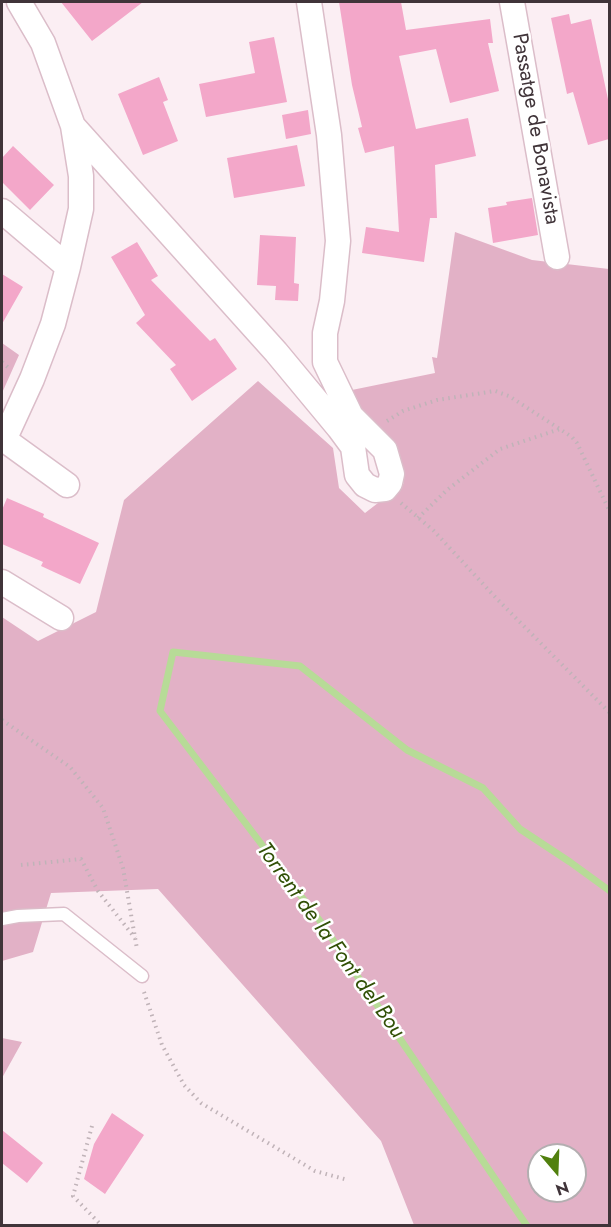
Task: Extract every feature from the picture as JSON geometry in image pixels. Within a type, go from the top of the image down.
[{"type":"street","points":[[19,2],[43,43],[73,126],[81,176],[81,209],[69,267],[53,324],[32,379],[3,439],[67,485]]},
{"type":"street","points":[[73,126],[276,352],[332,420],[353,447],[357,475],[365,485],[375,490],[385,489],[390,483],[392,474],[385,450],[351,416],[325,362],[325,333],[332,301],[338,241],[329,135],[309,2]]},
{"type":"street","name":"Passatge de Bonavista","points":[[512,2],[557,257]]},
{"type":"street","points":[[2,211],[69,267]]},
{"type":"street","points":[[2,582],[61,618]]},
{"type":"lane","points":[[2,919],[64,914],[142,976]]},
{"type":"path","points":[[2,362],[12,370]]},
{"type":"path","points":[[384,422],[403,411],[436,400],[495,391],[509,396],[577,442],[609,512]]},
{"type":"path","points":[[418,518],[447,490],[500,449],[560,429]]},
{"type":"path","points":[[385,489],[434,531],[609,713]]},
{"type":"path","points":[[2,720],[70,767],[103,808],[123,868],[144,994],[162,1045],[184,1085],[201,1103],[315,1171],[348,1180]]},
{"type":"path","points":[[21,865],[81,859],[98,891],[135,938]]},
{"type":"path","points":[[92,1126],[73,1196],[102,1226]]},
{"type":"shaded area","points":[[455,232],[532,260],[609,269],[609,1225],[414,1225],[381,1141],[158,889],[51,893],[33,952],[2,961],[2,617],[38,641],[96,612],[124,500],[258,381],[333,448],[339,488],[365,513],[404,483],[394,450],[347,391],[435,373],[432,357],[437,358]]},
{"type":"shaded area","points":[[2,343],[19,355],[2,393]]},
{"type":"shaded area","points":[[2,1038],[22,1042],[2,1078]]},
{"type":"building","points":[[61,2],[143,2],[92,41]]},
{"type":"building","points":[[339,2],[401,2],[406,30],[490,19],[493,43],[488,43],[499,91],[450,103],[436,49],[399,56],[416,129],[468,118],[476,156],[435,165],[437,218],[430,218],[424,262],[362,253],[366,227],[399,232],[394,146],[365,153],[358,128],[362,127],[352,85]]},
{"type":"building","points":[[569,14],[571,24],[591,19],[609,104],[609,139],[588,145],[573,92],[567,94],[551,18]]},
{"type":"building","points":[[274,37],[287,102],[206,117],[199,84],[255,73],[249,42]]},
{"type":"building","points":[[159,77],[168,100],[163,102],[178,141],[143,155],[118,94]]},
{"type":"building","points":[[308,110],[311,134],[286,139],[282,115]]},
{"type":"building","points":[[297,145],[305,186],[234,198],[227,158]]},
{"type":"building","points":[[13,146],[54,185],[30,210],[2,182],[2,158]]},
{"type":"building","points":[[532,198],[538,235],[493,243],[488,208],[507,205],[506,202]]},
{"type":"building","points":[[260,235],[296,237],[294,283],[299,284],[298,301],[275,300],[276,286],[257,285]]},
{"type":"building","points":[[137,242],[158,276],[151,280],[210,341],[215,338],[237,369],[192,401],[170,369],[176,365],[136,323],[145,315],[111,257]]},
{"type":"building","points":[[2,274],[23,287],[2,324]]},
{"type":"building","points":[[7,498],[44,514],[43,517],[99,543],[80,584],[41,566],[43,562],[2,544],[2,510]]},
{"type":"building","points":[[112,1113],[144,1135],[105,1194],[84,1179],[94,1144]]},
{"type":"building","points":[[2,1130],[43,1163],[27,1183],[2,1163]]},
{"type":"waterway","name":"Torrent de la Font del Bou","points":[[527,1226],[320,921],[160,711],[173,652],[300,666],[407,750],[483,788],[520,829],[610,891]]}]
